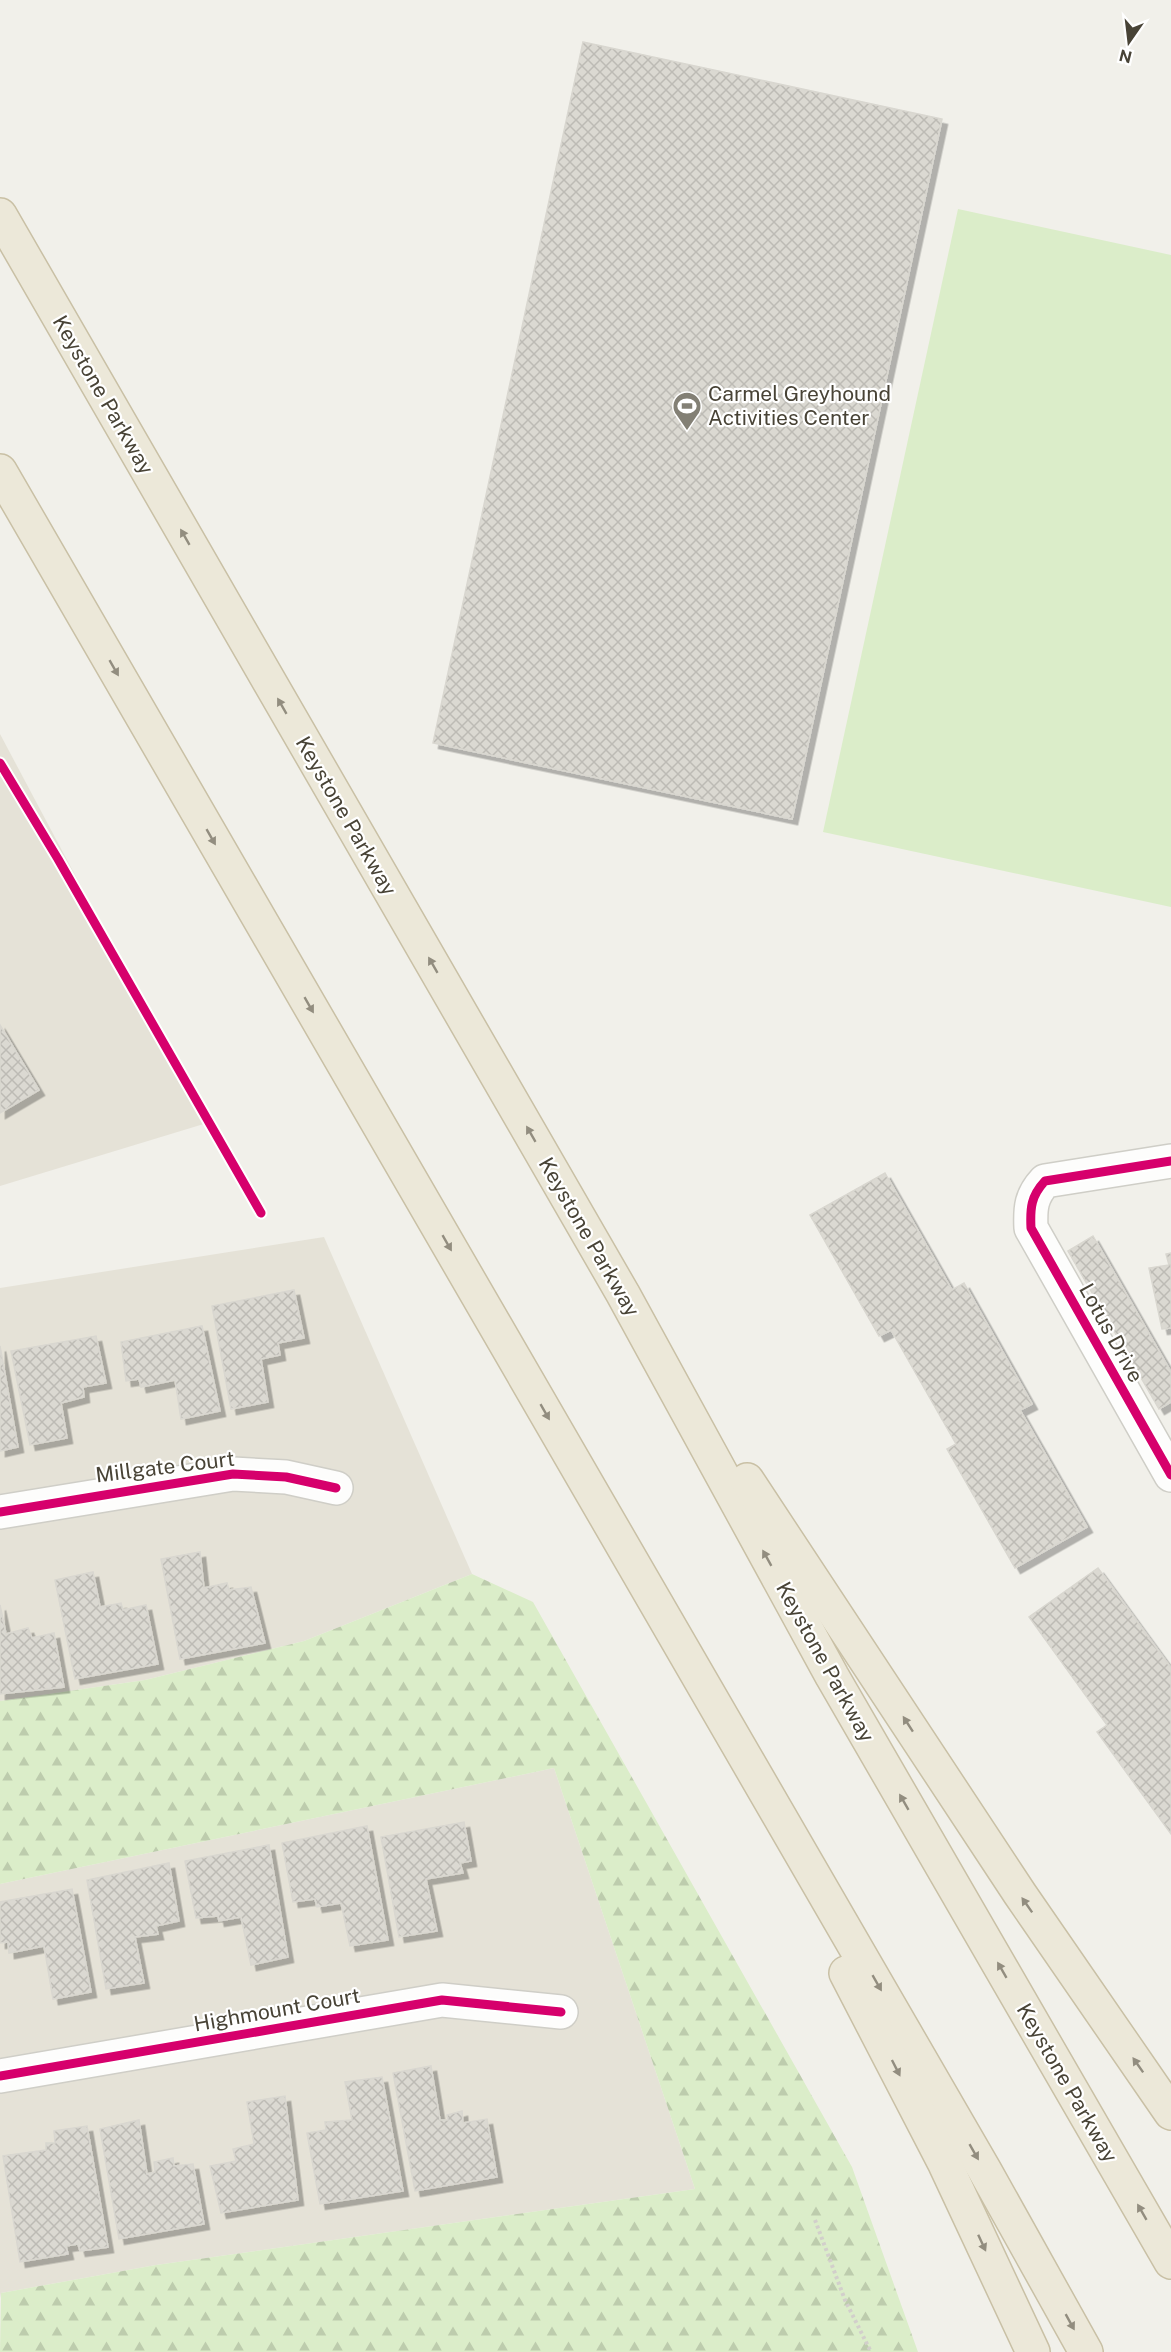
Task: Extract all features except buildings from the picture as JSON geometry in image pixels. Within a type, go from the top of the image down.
[{"type":"highway","name":"Keystone Parkway","points":[[0,215],[623,1294],[831,1676],[1171,2262]]},
{"type":"highway","points":[[0,471],[985,2171],[1086,2352]]},
{"type":"highway","points":[[0,484],[85,617]]},
{"type":"highway","points":[[623,1294],[1020,1894],[1171,2113]]},
{"type":"highway","points":[[658,1606],[945,2164],[1033,2352]]},
{"type":"street","name":"Lotus Drive","points":[[1169,1468],[1031,1228],[1030,1206],[1035,1192],[1045,1181],[1171,1161]]},
{"type":"street","name":"Millgate Court","points":[[0,1512],[90,1495],[233,1474],[286,1477],[336,1488]]},
{"type":"street","name":"Highmount Court","points":[[0,2076],[442,2000],[561,2012]]},
{"type":"path","points":[[815,2220],[845,2300],[871,2352]]},
{"type":"shaded area","points":[[0,734],[207,1123],[0,1186]]},
{"type":"shaded area","points":[[324,1237],[472,1574],[304,1641],[145,1680],[0,1701],[0,1288]]},
{"type":"shaded area","points":[[554,1768],[695,2189],[156,2265],[1,2293],[0,2298],[0,1884]]},
{"type":"green space","points":[[958,209],[1171,255],[1171,907],[823,832]]},
{"type":"green space","points":[[472,1574],[533,1602],[852,2167],[918,2352],[0,2352],[1,2293],[156,2265],[695,2189],[554,1768],[0,1884],[0,1701],[145,1680],[304,1641]]},
{"type":"cycle path","points":[[0,763],[58,859],[261,1213]]},
{"type":"cycle path","points":[[1171,1161],[1045,1181],[1034,1197],[1031,1208],[1031,1228],[1171,1475]]},
{"type":"cycle path","points":[[0,1512],[233,1474],[286,1477],[336,1488]]},
{"type":"cycle path","points":[[0,2076],[442,2000],[561,2012]]},
{"type":"place","name":"Carmel Greyhound Activities Center","points":[[687,432]]}]
